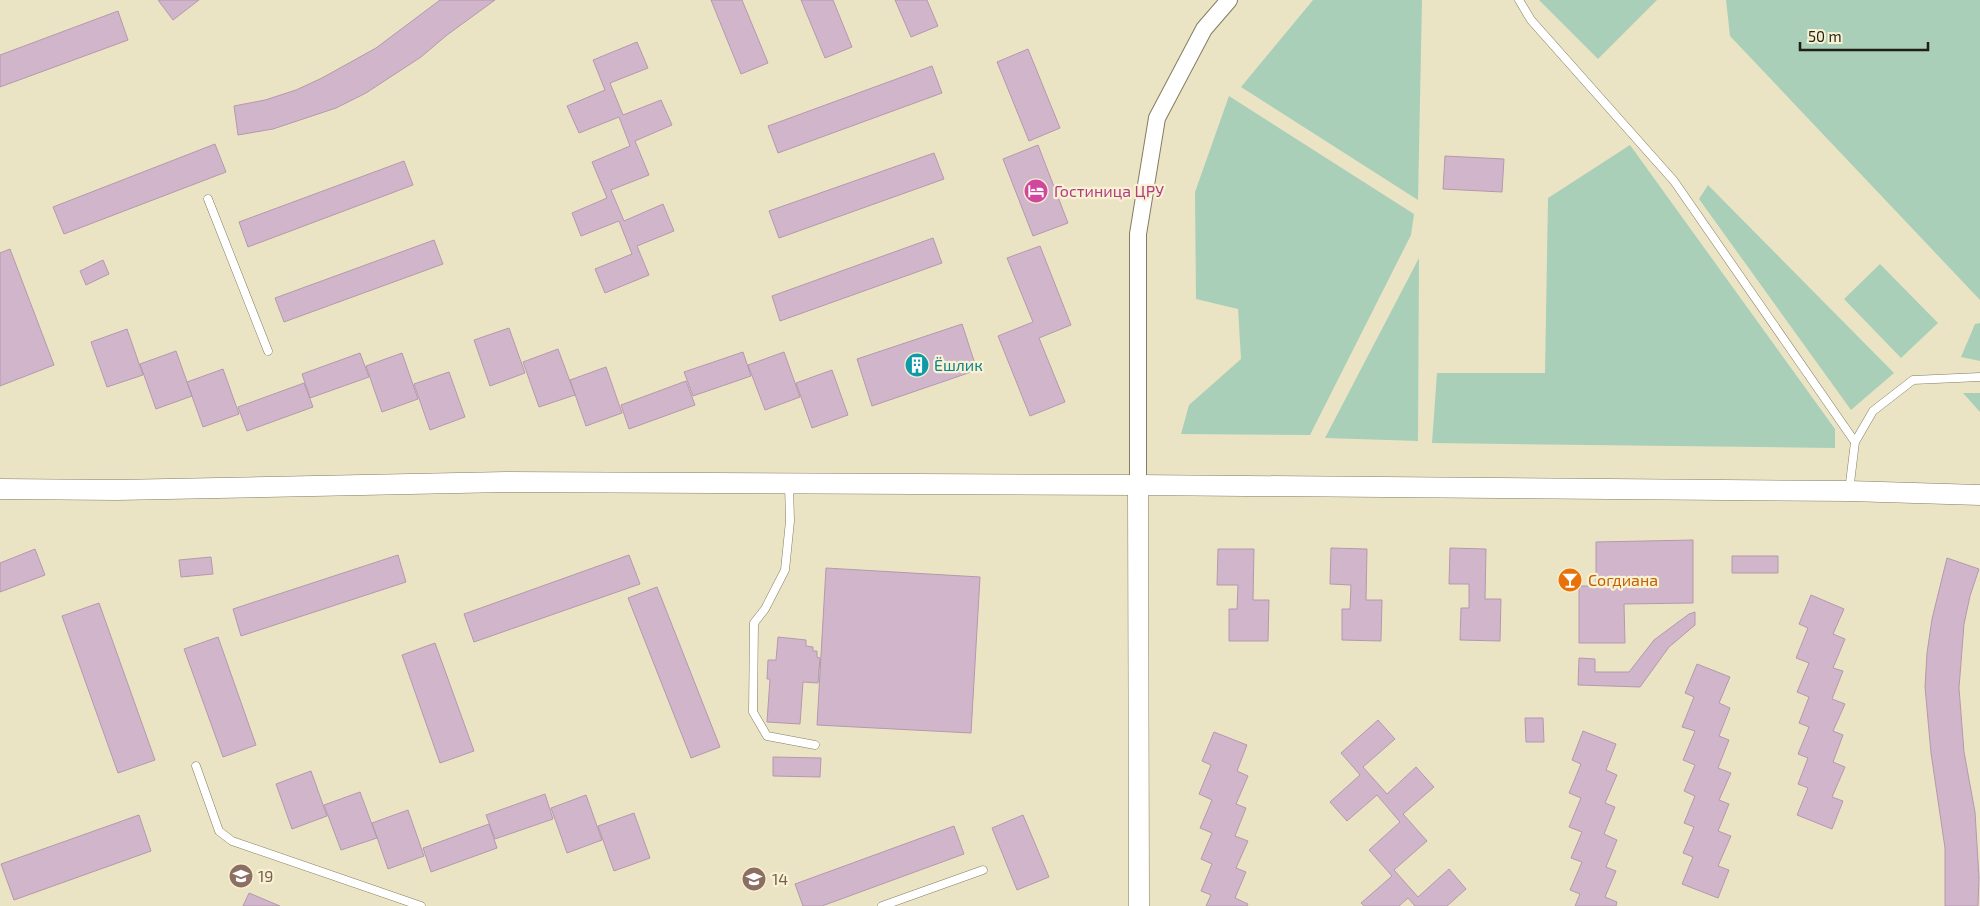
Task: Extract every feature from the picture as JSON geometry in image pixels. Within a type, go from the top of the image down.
[{"type":"street","points":[[1139,906],[1138,234],[1156,118],[1204,29],[1229,0]]},
{"type":"street","points":[[0,489],[126,490],[506,482],[1849,491],[1980,495]]},
{"type":"lane","points":[[1519,0],[1531,20],[1674,181],[1855,442]]},
{"type":"lane","points":[[208,199],[268,351]]},
{"type":"lane","points":[[1849,491],[1855,442],[1873,411],[1913,380],[1980,377]]},
{"type":"lane","points":[[789,484],[790,521],[784,570],[765,609],[754,623],[753,712],[767,736],[815,745]]},
{"type":"lane","points":[[196,766],[219,831],[232,841],[421,906]]},
{"type":"lane","points":[[882,906],[983,870]]},
{"type":"green space","points":[[1313,0],[1422,0],[1418,200],[1241,87]]},
{"type":"green space","points":[[1539,0],[1657,0],[1598,59]]},
{"type":"green space","points":[[1726,0],[1980,0],[1980,300],[1730,36]]},
{"type":"green space","points":[[1229,96],[1414,214],[1411,235],[1310,435],[1181,434],[1189,405],[1241,359],[1238,309],[1196,299],[1195,192]]},
{"type":"green space","points":[[1630,145],[1835,429],[1835,448],[1432,443],[1437,373],[1545,373],[1548,198]]},
{"type":"green space","points":[[1708,185],[1894,373],[1851,410],[1699,199]]},
{"type":"green space","points":[[1419,258],[1418,441],[1325,438]]},
{"type":"green space","points":[[1880,264],[1938,323],[1901,358],[1844,299]]},
{"type":"green space","points":[[1980,323],[1980,361],[1961,357],[1975,324]]},
{"type":"green space","points":[[1963,393],[1980,393],[1980,412]]},
{"type":"building","points":[[158,0],[199,0],[173,20]]},
{"type":"building","points":[[440,0],[495,0],[447,35],[421,57],[366,93],[336,108],[273,129],[238,135],[234,106],[265,100],[296,90],[322,78],[376,48]]},
{"type":"building","points":[[711,0],[742,0],[768,63],[741,74]]},
{"type":"building","points":[[801,0],[833,0],[852,47],[825,58]]},
{"type":"building","points":[[895,0],[927,0],[938,26],[911,37]]},
{"type":"building","points":[[118,11],[128,40],[0,87],[0,55]]},
{"type":"building","points":[[637,42],[648,68],[610,83],[623,115],[661,100],[672,125],[635,141],[649,175],[611,190],[624,221],[663,204],[674,231],[637,246],[649,275],[605,293],[595,269],[632,254],[619,221],[581,236],[572,213],[607,198],[592,162],[630,146],[619,117],[579,133],[567,106],[605,90],[593,60]]},
{"type":"building","points":[[1028,49],[1060,128],[1029,141],[997,62]]},
{"type":"building","points":[[932,66],[942,93],[778,153],[768,126]]},
{"type":"building","points":[[215,144],[226,172],[64,234],[53,207]]},
{"type":"building","name":"Гостиница ЦРУ","points":[[1038,145],[1068,223],[1033,236],[1003,159]]},
{"type":"building","points":[[934,153],[944,179],[779,238],[769,211]]},
{"type":"building","points":[[1445,156],[1504,159],[1502,192],[1443,189]]},
{"type":"building","points":[[404,161],[413,185],[248,247],[239,222]]},
{"type":"building","points":[[933,238],[942,263],[780,321],[772,296]]},
{"type":"building","points":[[434,240],[443,264],[284,322],[275,298]]},
{"type":"building","points":[[1040,246],[1071,325],[1039,338],[1065,402],[1030,416],[998,336],[1033,322],[1007,258]]},
{"type":"building","points":[[10,249],[54,365],[0,386],[0,253]]},
{"type":"building","points":[[103,260],[109,274],[86,285],[80,271]]},
{"type":"building","name":"Ёшлик","points":[[962,324],[977,370],[872,406],[857,359]]},
{"type":"building","points":[[509,328],[525,373],[490,386],[474,340]]},
{"type":"building","points":[[127,329],[143,375],[107,387],[91,342]]},
{"type":"building","points":[[558,349],[575,395],[539,407],[523,362]]},
{"type":"building","points":[[176,351],[192,396],[156,409],[140,364]]},
{"type":"building","points":[[743,352],[751,376],[693,396],[684,372]]},
{"type":"building","points":[[784,352],[800,397],[765,410],[748,365]]},
{"type":"building","points":[[360,353],[369,377],[310,398],[302,374]]},
{"type":"building","points":[[402,353],[418,399],[382,412],[366,366]]},
{"type":"building","points":[[606,367],[622,413],[586,426],[570,380]]},
{"type":"building","points":[[223,369],[239,414],[203,427],[187,382]]},
{"type":"building","points":[[832,370],[848,415],[812,428],[796,383]]},
{"type":"building","points":[[449,372],[465,417],[430,430],[414,384]]},
{"type":"building","points":[[686,381],[695,405],[629,429],[621,405]]},
{"type":"building","points":[[304,383],[313,407],[247,431],[238,407]]},
{"type":"building","points":[[1693,540],[1693,603],[1624,604],[1625,643],[1579,643],[1579,586],[1596,586],[1596,542]]},
{"type":"building","points":[[1331,548],[1367,549],[1366,600],[1382,600],[1381,641],[1342,640],[1342,609],[1350,609],[1351,585],[1330,584]]},
{"type":"building","points":[[1450,548],[1486,549],[1485,599],[1501,599],[1500,641],[1460,640],[1461,608],[1469,608],[1469,584],[1449,584]]},
{"type":"building","points":[[35,549],[45,575],[0,592],[0,563]]},
{"type":"building","points":[[1218,549],[1254,549],[1253,600],[1269,600],[1268,641],[1229,641],[1229,609],[1237,609],[1238,585],[1217,585]]},
{"type":"building","points":[[398,555],[406,582],[241,636],[233,609]]},
{"type":"building","points":[[629,555],[640,584],[474,642],[464,614]]},
{"type":"building","points":[[1732,556],[1778,556],[1778,573],[1732,573]]},
{"type":"building","points":[[211,557],[213,574],[181,577],[179,560]]},
{"type":"building","points":[[1947,558],[1979,569],[1970,596],[1964,624],[1959,688],[1964,752],[1975,812],[1979,878],[1978,906],[1945,906],[1945,848],[1931,753],[1925,687],[1932,619]]},
{"type":"building","points":[[826,568],[980,577],[971,733],[817,725]]},
{"type":"building","points":[[657,587],[720,747],[691,758],[628,598]]},
{"type":"building","points":[[1811,595],[1844,609],[1833,634],[1845,639],[1833,668],[1843,671],[1832,699],[1845,704],[1833,731],[1843,735],[1833,762],[1845,767],[1832,797],[1843,801],[1832,829],[1797,815],[1808,788],[1798,784],[1808,758],[1798,754],[1809,727],[1799,723],[1809,697],[1797,692],[1809,663],[1796,658],[1808,628],[1799,624]]},
{"type":"building","points":[[99,603],[155,760],[118,773],[62,616]]},
{"type":"building","points":[[1695,612],[1695,625],[1669,647],[1640,687],[1578,685],[1579,658],[1595,659],[1595,672],[1629,672],[1654,640],[1689,614]]},
{"type":"building","points":[[218,637],[256,745],[223,757],[184,649]]},
{"type":"building","points":[[778,637],[806,640],[806,646],[813,647],[813,651],[817,651],[817,657],[820,658],[818,683],[803,682],[800,724],[767,722],[770,679],[767,679],[768,660],[776,660]]},
{"type":"building","points":[[435,643],[474,751],[440,763],[402,655]]},
{"type":"building","points":[[1697,664],[1730,677],[1719,703],[1730,708],[1719,736],[1729,740],[1718,768],[1731,773],[1719,800],[1729,804],[1718,831],[1731,836],[1718,866],[1729,870],[1718,898],[1682,884],[1693,857],[1683,853],[1694,827],[1684,823],[1695,796],[1684,791],[1695,765],[1683,760],[1695,731],[1682,727],[1694,697],[1685,693]]},
{"type":"building","points":[[1525,718],[1543,718],[1544,742],[1526,742]]},
{"type":"building","points":[[1378,720],[1395,739],[1363,767],[1387,794],[1416,767],[1434,787],[1403,814],[1427,841],[1394,870],[1418,897],[1449,869],[1466,889],[1447,906],[1415,906],[1408,898],[1399,906],[1364,906],[1361,903],[1392,876],[1369,850],[1400,822],[1377,795],[1347,821],[1330,802],[1360,775],[1341,753]]},
{"type":"building","points":[[1583,731],[1616,744],[1606,770],[1617,775],[1605,803],[1615,807],[1604,834],[1617,840],[1606,867],[1616,871],[1605,897],[1617,902],[1616,906],[1575,906],[1580,894],[1570,890],[1582,862],[1571,858],[1582,832],[1569,827],[1581,798],[1569,793],[1581,764],[1572,760]]},
{"type":"building","points":[[1214,732],[1247,745],[1237,771],[1248,776],[1236,804],[1246,808],[1235,836],[1248,841],[1236,868],[1246,872],[1235,898],[1248,904],[1247,906],[1206,906],[1211,895],[1201,891],[1212,864],[1201,859],[1212,833],[1200,828],[1212,800],[1199,794],[1211,765],[1202,761]]},
{"type":"building","points":[[773,757],[821,758],[820,777],[773,776]]},
{"type":"building","points":[[311,771],[327,816],[292,829],[276,784]]},
{"type":"building","points":[[360,792],[377,838],[341,850],[324,805]]},
{"type":"building","points":[[545,794],[553,819],[495,839],[486,815]]},
{"type":"building","points":[[586,795],[602,840],[567,853],[551,808]]},
{"type":"building","points":[[408,810],[424,856],[388,869],[372,823]]},
{"type":"building","points":[[634,813],[650,858],[614,871],[598,826]]},
{"type":"building","points":[[139,815],[151,851],[14,900],[1,864]]},
{"type":"building","points":[[1023,815],[1049,877],[1017,890],[992,828]]},
{"type":"building","points":[[489,824],[497,848],[431,872],[423,848]]},
{"type":"building","points":[[954,826],[964,854],[822,906],[803,906],[795,884]]},
{"type":"building","points":[[249,893],[280,906],[243,906]]},
{"type":"place","name":"Гостиница ЦРУ","points":[[1036,191]]},
{"type":"place","name":"Ёшлик","points":[[917,365]]},
{"type":"place","name":"Согдиана","points":[[1570,580]]},
{"type":"place","name":"19","points":[[241,876]]},
{"type":"place","name":"14","points":[[754,879]]}]
